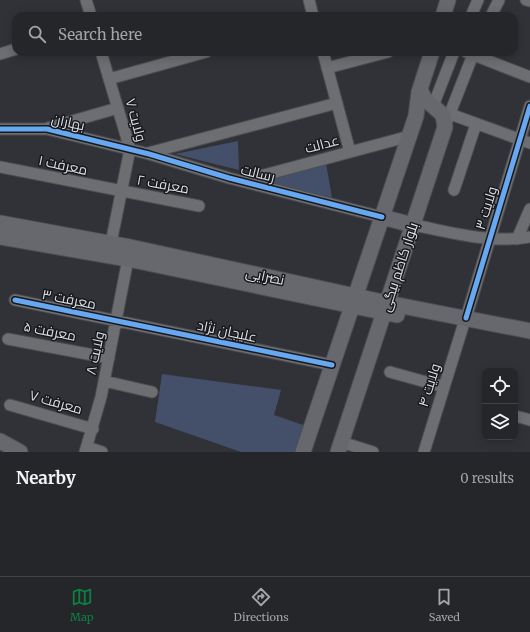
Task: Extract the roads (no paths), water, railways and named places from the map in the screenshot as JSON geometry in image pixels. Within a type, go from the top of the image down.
[{"type":"main road","points":[[444,12],[448,0]]},
{"type":"main road","points":[[303,452],[416,119],[419,91],[431,56]]},
{"type":"main road","points":[[419,91],[447,121]]},
{"type":"main road","points":[[416,119],[433,106]]},
{"type":"main road","name":"بلوار کاظم بیگی","points":[[340,447],[447,121]]},
{"type":"main road","points":[[382,217],[413,225]]},
{"type":"main road","name":"نصرایی","points":[[0,223],[111,243],[385,308],[464,322],[530,330]]},
{"type":"main road","points":[[0,236],[354,301]]},
{"type":"main road","points":[[464,322],[530,339]]},
{"type":"main road","points":[[0,441],[20,452]]},
{"type":"street","points":[[86,0],[90,12]]},
{"type":"street","points":[[308,0],[312,12]]},
{"type":"street","points":[[473,12],[478,0]]},
{"type":"street","points":[[493,12],[499,0]]},
{"type":"street","points":[[526,0],[530,1]]},
{"type":"street","points":[[0,54],[12,50]]},
{"type":"street","name":"ولایت ۷","points":[[102,56],[130,149],[111,243]]},
{"type":"street","points":[[109,79],[192,56]]},
{"type":"street","points":[[324,56],[350,152]]},
{"type":"street","points":[[327,68],[373,56]]},
{"type":"street","points":[[433,106],[452,56]]},
{"type":"street","points":[[470,56],[447,121],[476,124],[525,141]]},
{"type":"street","points":[[478,56],[530,77]]},
{"type":"street","points":[[147,153],[337,103]]},
{"type":"street","name":"ولایت ۳","points":[[464,322],[490,239],[525,141],[530,106]]},
{"type":"street","points":[[47,128],[118,108]]},
{"type":"street","points":[[454,190],[476,124]]},
{"type":"street","name":"بهاران","points":[[0,129],[47,128],[130,149]]},
{"type":"street","name":"عدالت","points":[[242,182],[410,136]]},
{"type":"street","name":"رسالت","points":[[130,149],[242,182],[382,217]]},
{"type":"street","name":"معرفت ۱","points":[[0,167],[121,192]]},
{"type":"street","name":"معرفت ۲","points":[[121,192],[199,206]]},
{"type":"street","points":[[517,239],[530,209]]},
{"type":"street","points":[[413,225],[490,239],[517,239],[530,237]]},
{"type":"street","name":"ولایت ۸","points":[[86,450],[93,429],[104,381],[128,260]]},
{"type":"street","name":"معرفت ۳","points":[[15,300],[117,320]]},
{"type":"street","name":"علیجان نژاد","points":[[117,320],[332,365]]},
{"type":"street","name":"ولایت ۴","points":[[424,452],[464,322]]},
{"type":"street","name":"معرفت ۵","points":[[8,339],[109,358]]},
{"type":"street","points":[[390,372],[444,387]]},
{"type":"street","points":[[104,381],[152,392]]},
{"type":"street","name":"معرفت ۷","points":[[10,404],[93,429]]},
{"type":"street","points":[[518,417],[530,420]]},
{"type":"street","points":[[340,447],[373,452]]},
{"type":"street","points":[[86,450],[102,452]]}]
